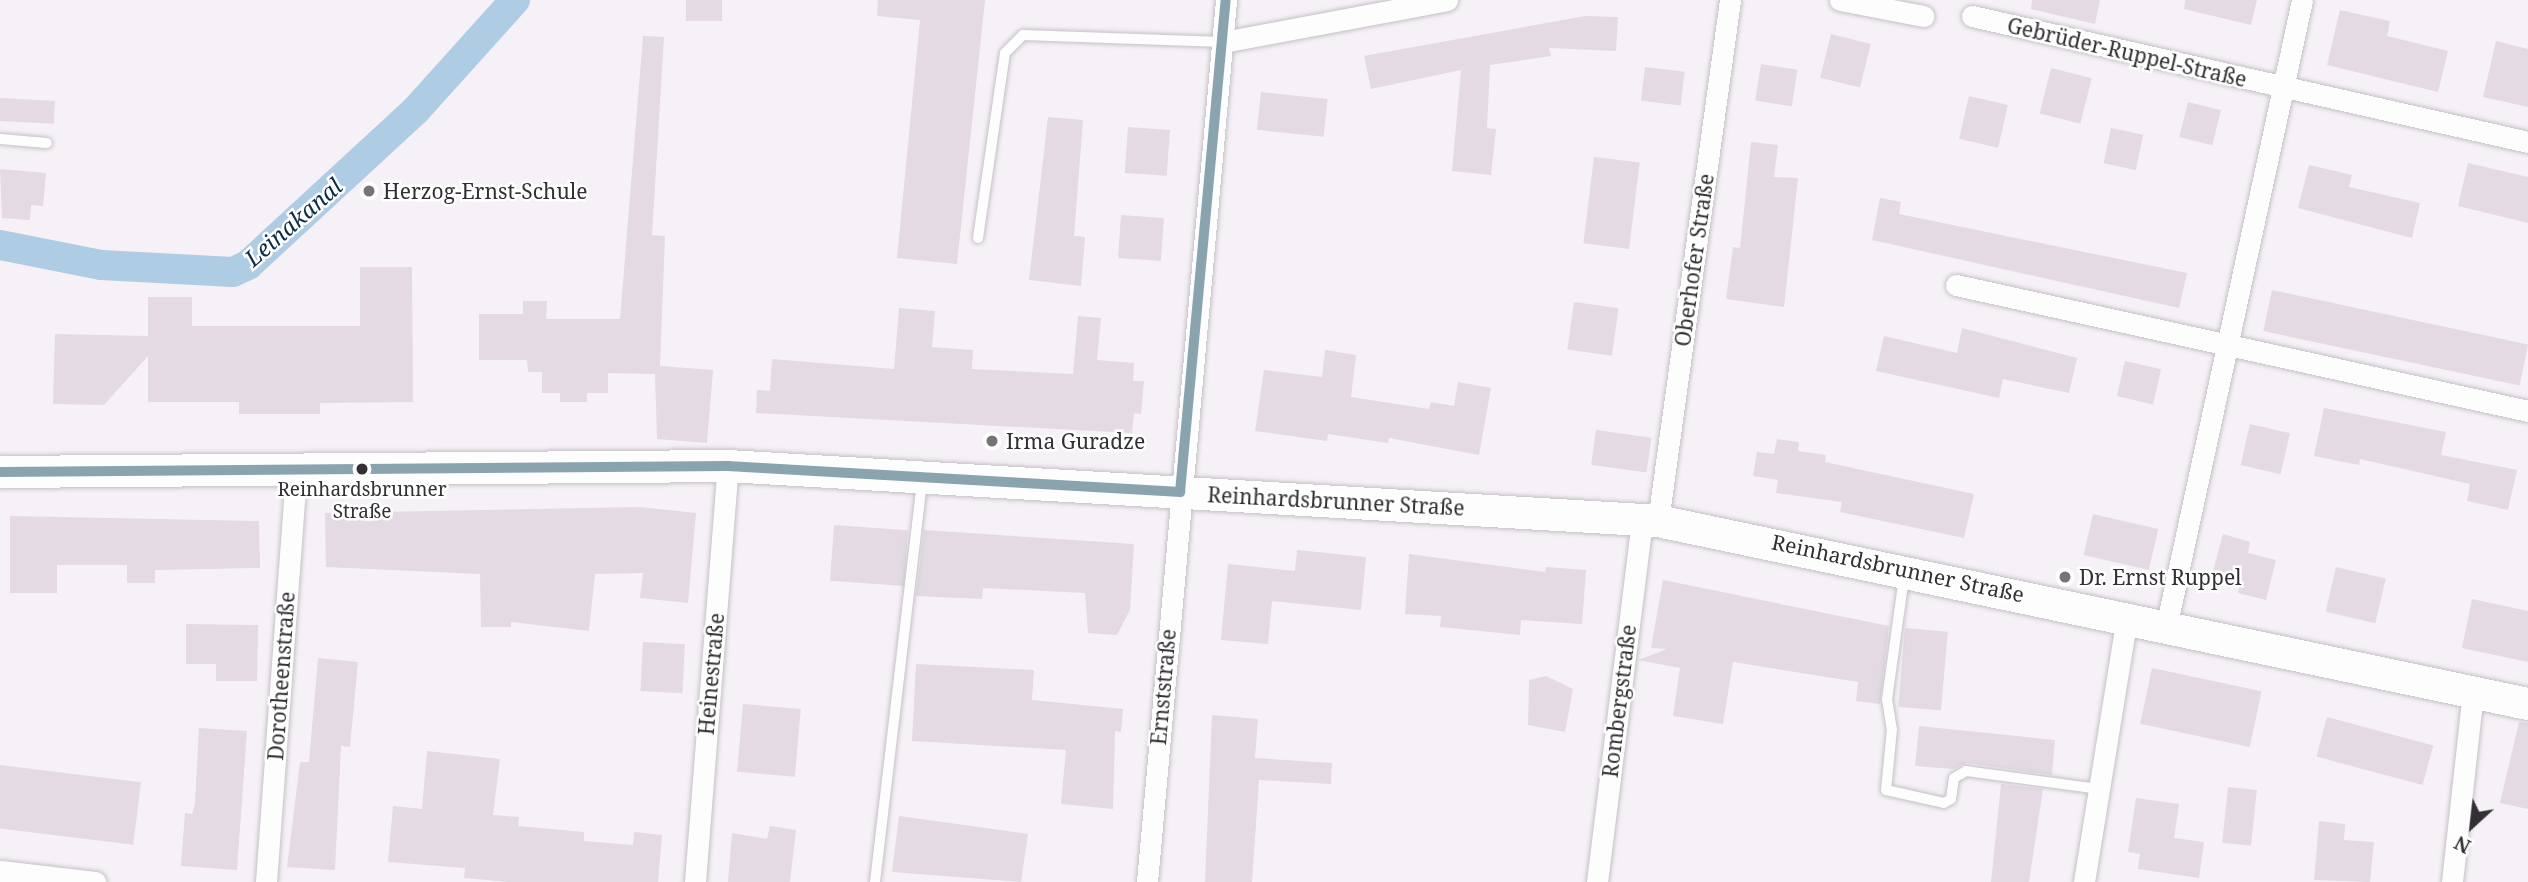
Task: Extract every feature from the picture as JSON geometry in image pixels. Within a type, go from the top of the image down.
[{"type":"street","name":"Ernststraße","points":[[1147,882],[1226,0]]},
{"type":"street","points":[[1223,42],[1447,0]]},
{"type":"street","name":"Oberhofer Straße","points":[[1650,520],[1730,0]]},
{"type":"street","points":[[1840,0],[1923,16]]},
{"type":"street","points":[[2167,623],[2302,0]]},
{"type":"street","name":"Gebrüder-Ruppel-Straße","points":[[1972,16],[2528,142]]},
{"type":"street","points":[[1956,285],[2528,411]]},
{"type":"street","name":"Reinhardsbrunner Straße","points":[[0,472],[728,466],[1650,520],[2167,623],[2528,704]]},
{"type":"street","name":"Heinestraße","points":[[695,882],[728,466]]},
{"type":"street","name":"Dorotheenstraße","points":[[266,882],[296,469]]},
{"type":"street","name":"Rombergstraße","points":[[1597,882],[1650,520]]},
{"type":"street","points":[[2084,882],[2127,617]]},
{"type":"street","points":[[2452,882],[2473,691]]},
{"type":"street","points":[[0,871],[96,882]]},
{"type":"lane","points":[[978,238],[1005,53],[1023,35],[1223,42]]},
{"type":"lane","points":[[0,139],[47,143]]},
{"type":"lane","points":[[875,882],[922,477]]},
{"type":"lane","points":[[1905,569],[1887,699],[1892,729],[1886,790],[1944,803],[1951,799],[1954,778],[1966,771],[2099,789]]},
{"type":"building","points":[[686,0],[722,0],[722,21],[686,21]]},
{"type":"building","points":[[878,0],[985,0],[957,264],[897,258],[920,20],[877,16]]},
{"type":"building","points":[[2032,0],[2100,0],[2095,24],[2031,9]]},
{"type":"building","points":[[2185,0],[2257,0],[2251,25],[2184,9]]},
{"type":"building","points":[[2340,10],[2390,21],[2387,36],[2448,51],[2438,92],[2327,65]]},
{"type":"building","points":[[1585,16],[1618,17],[1616,51],[1549,48],[1551,56],[1490,65],[1487,128],[1496,129],[1491,175],[1452,171],[1461,70],[1371,89],[1364,56]]},
{"type":"building","points":[[1831,34],[1871,44],[1860,88],[1820,78]]},
{"type":"building","points":[[643,36],[664,37],[652,235],[665,236],[660,366],[713,370],[707,443],[657,439],[655,374],[608,373],[608,393],[587,393],[587,402],[560,402],[560,393],[542,393],[542,372],[528,372],[527,360],[479,360],[479,314],[523,314],[523,301],[547,301],[546,319],[620,319]]},
{"type":"building","points":[[2496,41],[2528,49],[2528,107],[2483,97]]},
{"type":"building","points":[[1761,64],[1798,70],[1792,106],[1755,101]]},
{"type":"building","points":[[1645,67],[1685,72],[1681,106],[1641,101]]},
{"type":"building","points":[[2051,68],[2092,78],[2080,124],[2040,114]]},
{"type":"building","points":[[1261,92],[1328,99],[1324,137],[1257,130]]},
{"type":"building","points":[[1969,96],[2008,105],[1998,148],[1959,139]]},
{"type":"building","points":[[0,98],[55,101],[54,124],[0,121]]},
{"type":"building","points":[[2188,102],[2221,110],[2212,145],[2179,137]]},
{"type":"building","points":[[1048,117],[1083,120],[1074,236],[1085,237],[1081,286],[1029,280]]},
{"type":"building","points":[[1128,127],[1170,130],[1167,176],[1125,173]]},
{"type":"building","points":[[2111,128],[2143,135],[2136,170],[2104,163]]},
{"type":"building","points":[[1751,142],[1778,145],[1774,177],[1798,178],[1784,307],[1726,299],[1733,247],[1740,248]]},
{"type":"building","points":[[1594,157],[1640,163],[1629,249],[1583,243]]},
{"type":"building","points":[[2468,163],[2528,177],[2528,223],[2458,206]]},
{"type":"building","points":[[2309,165],[2352,175],[2349,187],[2420,203],[2412,238],[2298,208]]},
{"type":"building","points":[[0,169],[46,173],[43,206],[31,205],[30,220],[2,218]]},
{"type":"building","points":[[1880,198],[1901,202],[1899,214],[2187,273],[2179,308],[1872,240]]},
{"type":"building","points":[[1121,215],[1164,218],[1161,261],[1118,258]]},
{"type":"building","points":[[360,267],[412,267],[413,402],[320,403],[320,414],[239,414],[239,402],[148,402],[148,356],[104,405],[53,404],[55,334],[148,336],[148,297],[192,297],[192,326],[360,326]]},
{"type":"building","points":[[2272,290],[2528,344],[2520,386],[2263,331]]},
{"type":"building","points":[[1574,302],[1619,308],[1612,356],[1567,350]]},
{"type":"building","points":[[899,308],[935,311],[932,347],[973,350],[972,369],[1073,374],[1078,316],[1101,318],[1097,360],[1134,363],[1133,381],[1144,381],[1141,414],[1134,413],[1132,433],[756,413],[757,390],[770,391],[772,359],[894,369]]},
{"type":"building","points":[[1962,328],[2077,358],[2069,393],[2003,379],[1999,398],[1876,371],[1884,336],[1957,353]]},
{"type":"building","points":[[1325,350],[1356,355],[1351,397],[1429,409],[1431,402],[1454,406],[1458,382],[1491,388],[1479,455],[1389,438],[1388,443],[1328,434],[1327,441],[1255,431],[1264,370],[1322,377]]},
{"type":"building","points":[[2125,361],[2161,369],[2153,404],[2117,396]]},
{"type":"building","points":[[2324,408],[2446,432],[2441,455],[2517,470],[2508,510],[2467,501],[2470,484],[2360,459],[2359,465],[2314,456]]},
{"type":"building","points":[[2250,424],[2290,433],[2281,474],[2241,465]]},
{"type":"building","points":[[1596,430],[1651,438],[1647,472],[1591,465]]},
{"type":"building","points":[[1777,439],[1799,442],[1798,451],[1826,455],[1825,462],[1974,494],[1964,538],[1840,512],[1842,502],[1776,493],[1778,480],[1753,476],[1757,452],[1774,454]]},
{"type":"building","points":[[640,507],[696,513],[688,603],[640,598],[643,573],[595,574],[589,631],[511,622],[511,627],[481,627],[480,574],[326,567],[325,513]]},
{"type":"building","points":[[2093,514],[2158,529],[2149,570],[2084,555]]},
{"type":"building","points":[[10,516],[259,521],[260,568],[155,570],[155,583],[127,583],[127,565],[57,565],[57,593],[10,593]]},
{"type":"building","points":[[834,525],[908,530],[904,586],[830,581]]},
{"type":"building","points":[[924,530],[1134,544],[1130,610],[1117,635],[1088,633],[1085,593],[983,588],[982,599],[916,596]]},
{"type":"building","points":[[2223,534],[2250,542],[2248,553],[2276,560],[2266,600],[2238,593],[2240,582],[2212,575]]},
{"type":"building","points":[[1297,550],[1366,557],[1361,610],[1272,601],[1268,644],[1221,640],[1228,564],[1295,571]]},
{"type":"building","points":[[1409,554],[1545,572],[1546,567],[1586,570],[1582,624],[1521,620],[1520,635],[1440,627],[1441,616],[1405,614]]},
{"type":"building","points":[[2336,567],[2386,578],[2375,623],[2326,612]]},
{"type":"building","points":[[1663,580],[1889,626],[1880,704],[1856,701],[1858,682],[1733,662],[1723,724],[1673,716],[1680,668],[1638,660],[1667,649],[1651,648]]},
{"type":"building","points":[[2472,599],[2528,611],[2528,662],[2462,648]]},
{"type":"building","points":[[186,624],[258,625],[257,681],[216,681],[216,664],[186,664]]},
{"type":"building","points":[[1905,628],[1948,632],[1941,710],[1898,707]]},
{"type":"building","points":[[643,642],[685,644],[682,693],[640,691]]},
{"type":"building","points":[[318,658],[358,662],[350,747],[341,746],[335,870],[287,867],[300,762],[309,762]]},
{"type":"building","points":[[916,664],[1034,670],[1032,700],[1123,709],[1121,732],[1115,731],[1113,809],[1061,804],[1066,750],[912,741]]},
{"type":"building","points":[[2152,668],[2262,691],[2250,747],[2140,724]]},
{"type":"building","points":[[1546,676],[1573,689],[1565,732],[1528,725],[1529,680]]},
{"type":"building","points":[[743,704],[801,709],[795,777],[737,772]]},
{"type":"building","points":[[1212,715],[1258,719],[1255,758],[1332,763],[1331,784],[1259,780],[1252,882],[1205,882]]},
{"type":"building","points":[[2327,717],[2433,745],[2423,785],[2316,757]]},
{"type":"building","points":[[2519,722],[2528,723],[2528,809],[2500,803]]},
{"type":"building","points":[[1919,726],[2055,740],[2052,775],[1967,763],[1953,769],[1915,766]]},
{"type":"building","points":[[199,728],[247,731],[237,870],[181,866],[185,813],[192,814],[195,804]]},
{"type":"building","points":[[427,751],[500,759],[493,815],[519,817],[518,826],[584,832],[584,841],[633,845],[634,832],[662,835],[658,882],[510,882],[464,878],[465,868],[388,862],[393,806],[422,809]]},
{"type":"building","points":[[0,765],[141,782],[133,845],[0,828]]},
{"type":"building","points":[[2001,784],[2043,789],[2029,882],[1991,882]]},
{"type":"building","points":[[2228,787],[2257,790],[2251,846],[2222,843]]},
{"type":"building","points":[[2136,798],[2179,804],[2174,838],[2204,842],[2199,878],[2138,869],[2140,854],[2128,852]]},
{"type":"building","points":[[899,816],[1028,834],[1021,882],[892,872]]},
{"type":"building","points":[[2319,821],[2345,824],[2344,840],[2374,842],[2370,882],[2314,880]]},
{"type":"building","points":[[770,826],[796,830],[790,882],[728,882],[732,833],[767,839]]},
{"type":"waterway","name":"Leinakanal","points":[[0,245],[101,265],[233,272],[248,265],[416,110],[515,0]]},
{"type":"transit line","points":[[1180,492],[1226,0]]},
{"type":"transit line","points":[[0,472],[728,466],[1180,492]]},
{"type":"place","name":"Herzog-Ernst-Schule","points":[[369,191]]},
{"type":"place","name":"Irma Guradze","points":[[992,441]]},
{"type":"place","name":"Reinhardsbrunner Straße","points":[[362,469]]},
{"type":"place","name":"Dr. Ernst Ruppel","points":[[2065,577]]}]
